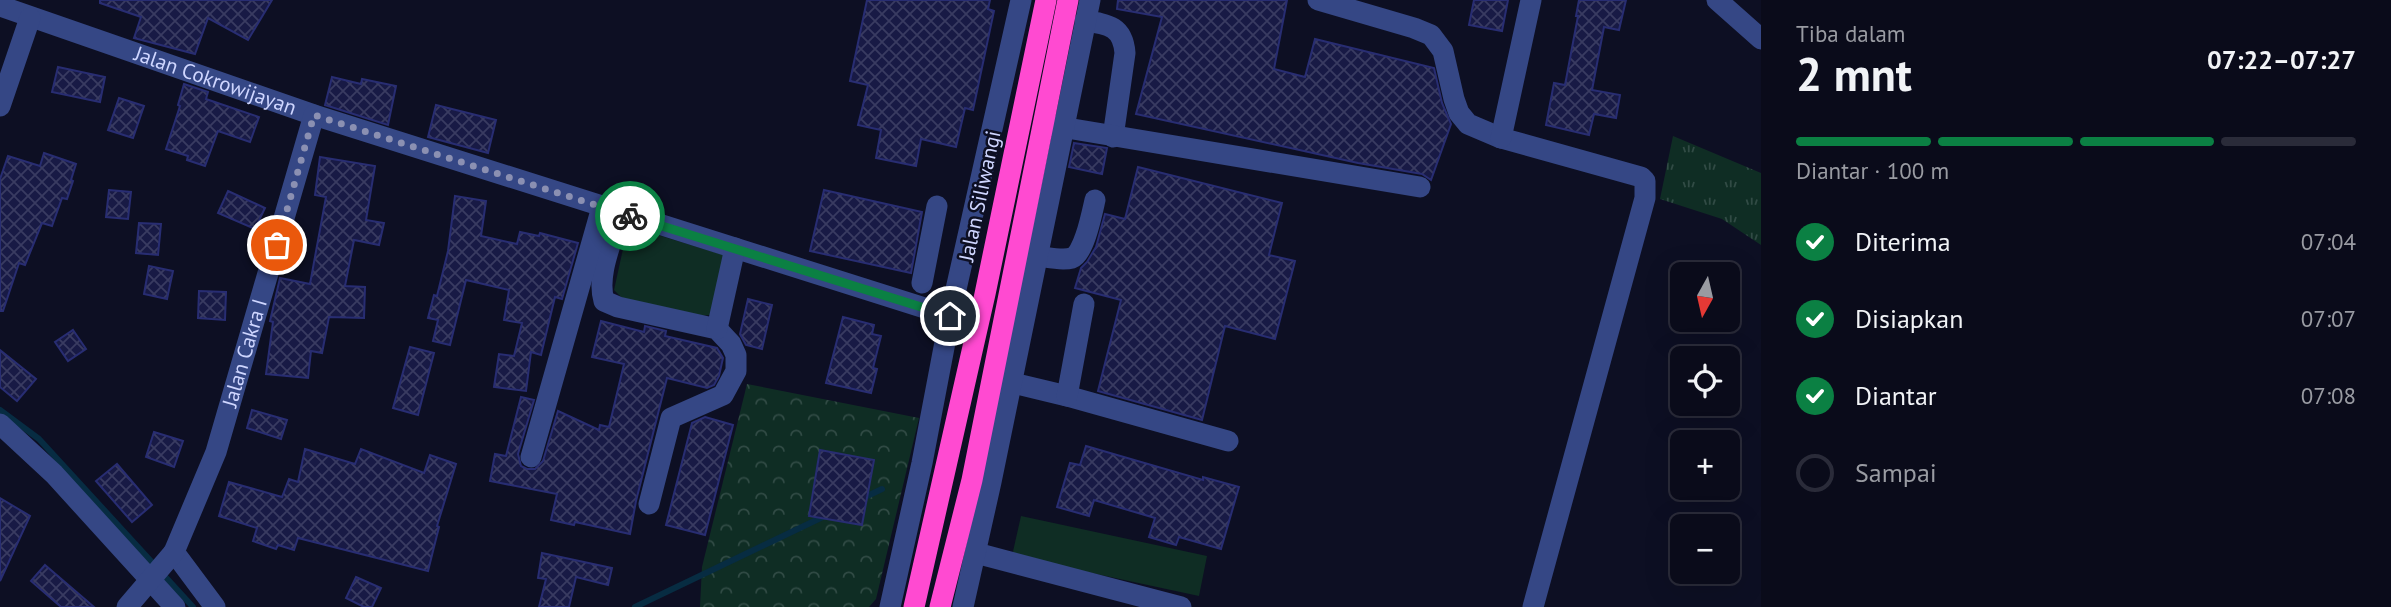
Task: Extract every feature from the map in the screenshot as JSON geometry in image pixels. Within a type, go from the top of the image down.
[{"type":"highway","name":"Jalan Siliwangi","points":[[914,607],[985,295],[1046,0]]},
{"type":"highway","points":[[940,607],[1001,380],[1053,125],[1068,0]]},
{"type":"street","points":[[890,607],[962,260],[1021,0]]},
{"type":"street","points":[[1318,0],[1414,27],[1431,35],[1443,51],[1459,113],[1468,124],[1501,138],[1641,177],[1645,181],[1645,198],[1533,607]]},
{"type":"street","points":[[1501,138],[1531,0]]},
{"type":"street","points":[[1717,0],[1761,38]]},
{"type":"street","name":"Jalan Cokrowijayan","points":[[0,6],[314,115],[950,316]]},
{"type":"street","points":[[962,607],[976,553],[1001,380],[1037,256],[1053,125],[1088,10]]},
{"type":"street","points":[[1088,10],[1098,22],[1115,29],[1124,41],[1125,53],[1112,136]]},
{"type":"street","points":[[0,106],[30,18]]},
{"type":"street","name":"Jalan Cakra I","points":[[127,607],[161,567],[196,502],[228,414],[314,115]]},
{"type":"street","points":[[1053,125],[1420,187]]},
{"type":"street","points":[[1037,256],[1060,259],[1071,258],[1077,254],[1082,247],[1095,200]]},
{"type":"street","points":[[922,283],[937,206]]},
{"type":"street","points":[[611,210],[601,291],[604,301],[618,307],[717,329],[731,344],[736,355],[736,371],[723,395],[671,418],[649,504]]},
{"type":"street","points":[[531,457],[611,210]]},
{"type":"street","points":[[717,329],[735,248]]},
{"type":"street","points":[[928,250],[962,260]]},
{"type":"street","points":[[1067,396],[1084,304]]},
{"type":"street","points":[[1001,380],[1228,441]]},
{"type":"street","points":[[0,424],[54,474],[110,536],[161,567],[215,607]]},
{"type":"street","points":[[976,553],[1181,607]]},
{"type":"street","points":[[161,567],[176,607]]},
{"type":"green space","points":[[1673,136],[1761,173],[1761,245],[1722,219],[1660,199]]},
{"type":"green space","points":[[628,226],[724,255],[710,315],[697,316],[624,300],[614,290]]},
{"type":"green space","points":[[747,384],[919,418],[876,599],[869,607],[700,607],[702,567]]},
{"type":"green space","points":[[1021,516],[1207,556],[1199,596],[1012,556]]},
{"type":"building","points":[[100,0],[272,0],[248,40],[208,18],[195,54],[134,38],[141,17],[100,3]]},
{"type":"building","points":[[867,0],[990,0],[988,9],[994,11],[973,110],[965,108],[956,147],[921,139],[916,166],[876,158],[881,130],[858,125],[868,85],[850,81]]},
{"type":"building","points":[[1118,0],[1287,0],[1274,69],[1305,77],[1315,39],[1434,68],[1442,103],[1451,124],[1431,180],[1422,174],[1358,163],[1136,114],[1162,17],[1117,9]]},
{"type":"building","points":[[1474,0],[1508,0],[1502,31],[1469,25]]},
{"type":"building","points":[[1579,0],[1626,0],[1619,30],[1604,27],[1592,90],[1620,95],[1616,118],[1594,114],[1589,135],[1546,125],[1554,83],[1565,85]]},
{"type":"building","points":[[58,67],[105,77],[100,102],[52,92]]},
{"type":"building","points":[[332,77],[361,84],[362,79],[396,86],[388,125],[325,105]]},
{"type":"building","points":[[184,84],[208,92],[206,99],[259,117],[250,142],[218,131],[205,166],[187,160],[188,156],[166,149]]},
{"type":"building","points":[[119,98],[144,106],[133,138],[108,130]]},
{"type":"building","points":[[436,105],[496,120],[488,153],[428,137]]},
{"type":"building","points":[[1074,143],[1107,148],[1102,174],[1069,167]]},
{"type":"building","points":[[44,153],[76,164],[71,180],[73,181],[67,199],[62,198],[52,226],[42,223],[25,265],[19,263],[3,311],[0,311],[0,179],[8,156],[40,166]]},
{"type":"building","points":[[320,157],[375,166],[366,220],[384,223],[379,245],[354,240],[345,286],[365,287],[364,318],[329,317],[322,353],[311,351],[308,378],[266,374],[273,322],[270,321],[280,278],[310,284],[326,197],[315,195]]},
{"type":"building","points":[[1138,167],[1282,203],[1269,255],[1295,261],[1275,339],[1225,326],[1202,420],[1098,391],[1121,300],[1075,288],[1081,268],[1096,247],[1105,214],[1125,219]]},
{"type":"building","points":[[109,190],[131,192],[128,219],[106,217]]},
{"type":"building","points":[[824,190],[922,212],[911,273],[810,251]]},
{"type":"building","points":[[228,191],[265,208],[255,229],[218,213]]},
{"type":"building","points":[[455,196],[486,201],[481,236],[517,244],[520,232],[539,236],[540,233],[578,243],[562,299],[555,297],[541,355],[531,352],[526,391],[494,387],[499,354],[514,356],[522,323],[504,320],[509,290],[466,280],[450,345],[433,341],[438,320],[428,318],[434,295],[437,296],[448,251]]},
{"type":"building","points":[[139,223],[161,224],[158,255],[136,253]]},
{"type":"building","points":[[149,266],[173,271],[167,299],[144,294]]},
{"type":"building","points":[[199,291],[226,292],[225,320],[198,318]]},
{"type":"building","points":[[748,299],[772,305],[762,349],[746,345],[740,334]]},
{"type":"building","points":[[843,317],[874,325],[872,334],[881,336],[873,368],[877,369],[871,393],[826,383]]},
{"type":"building","points":[[601,321],[644,332],[645,326],[666,331],[665,336],[717,348],[723,358],[719,376],[714,385],[707,388],[667,378],[630,534],[575,522],[574,525],[551,520],[557,494],[490,481],[495,454],[506,456],[521,397],[534,400],[518,454],[521,466],[527,469],[535,469],[543,461],[558,411],[599,430],[600,425],[609,427],[624,364],[592,357]]},
{"type":"building","points":[[73,330],[86,349],[68,361],[55,342]]},
{"type":"building","points":[[410,347],[434,353],[418,415],[393,408]]},
{"type":"building","points":[[0,350],[36,379],[17,401],[0,387]]},
{"type":"building","points":[[252,410],[287,420],[281,439],[247,428]]},
{"type":"building","points":[[705,417],[733,425],[705,535],[666,525],[692,423]]},
{"type":"building","points":[[154,432],[183,441],[174,467],[146,457]]},
{"type":"building","points":[[1086,446],[1203,480],[1203,477],[1239,487],[1221,549],[1179,537],[1176,545],[1149,537],[1155,518],[1094,500],[1089,516],[1057,507],[1070,463],[1080,465]]},
{"type":"building","points":[[305,449],[355,464],[361,449],[424,473],[430,455],[456,464],[437,526],[439,527],[428,571],[298,538],[294,550],[278,545],[276,549],[253,541],[257,528],[219,516],[229,482],[282,497],[289,479],[298,482]]},
{"type":"building","points":[[820,450],[874,460],[862,525],[809,516]]},
{"type":"building","points":[[117,464],[152,505],[132,522],[96,481]]},
{"type":"building","points":[[0,498],[30,516],[0,581]]},
{"type":"building","points":[[542,553],[612,568],[608,585],[576,577],[569,607],[539,607],[546,579],[538,578]]},
{"type":"building","points":[[45,565],[94,607],[61,607],[31,581]]},
{"type":"building","points":[[356,577],[381,588],[372,607],[364,607],[346,598]]},
{"type":"waterway","points":[[0,410],[39,439],[193,607]]},
{"type":"waterway","points":[[861,499],[882,489]]},
{"type":"waterway","points":[[635,607],[829,514]]},
{"type":"way so far","points":[[277,245],[314,115],[630,216]]},
{"type":"route","points":[[630,216],[950,316]]}]
